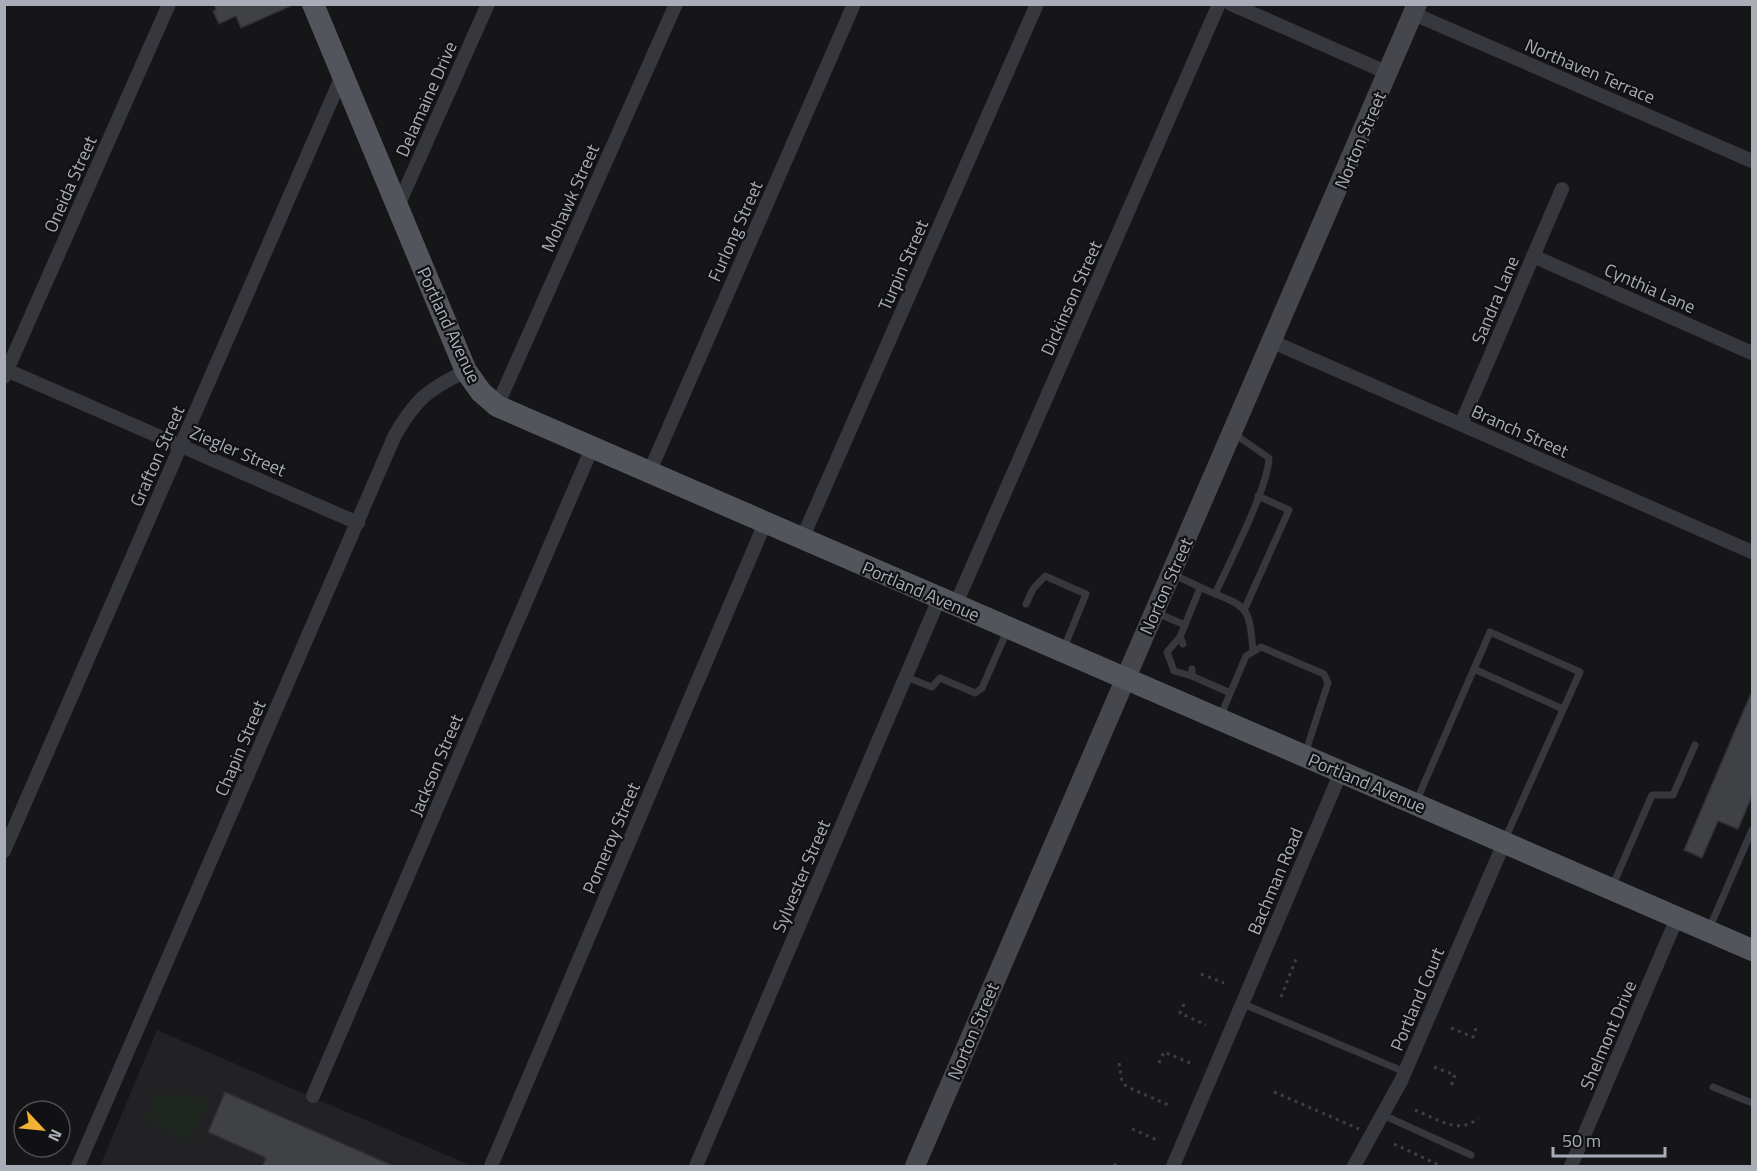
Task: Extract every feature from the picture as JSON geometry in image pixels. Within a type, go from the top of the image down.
[{"type":"main road","name":"Portland Avenue","points":[[313,4],[466,371],[481,392],[497,406],[1752,951]]},
{"type":"main road","name":"Norton Street","points":[[915,1167],[1416,9]]},
{"type":"street","name":"Oneida Street","points":[[5,372],[169,4]]},
{"type":"street","name":"Delamaine Drive","points":[[397,209],[488,4]]},
{"type":"street","name":"Mohawk Street","points":[[497,406],[676,4]]},
{"type":"street","name":"Furlong Street","points":[[649,472],[854,4]]},
{"type":"street","name":"Turpin Street","points":[[802,540],[1038,4]]},
{"type":"street","name":"Dickinson Street","points":[[947,602],[1219,4]]},
{"type":"street","points":[[1232,4],[1388,73]]},
{"type":"street","name":"Northaven Terrace","points":[[1416,9],[1752,161]]},
{"type":"street","name":"Grafton Street","points":[[4,851],[342,76]]},
{"type":"street","name":"Sandra Lane","points":[[1461,424],[1562,189]]},
{"type":"street","name":"Cynthia Lane","points":[[1533,256],[1752,353]]},
{"type":"street","name":"Branch Street","points":[[1273,342],[1752,552]]},
{"type":"street","name":"Chapin Street","points":[[78,1167],[395,435],[413,404],[440,384],[466,371]]},
{"type":"street","name":"Ziegler Street","points":[[5,372],[358,523]]},
{"type":"street","name":"Jackson Street","points":[[313,1096],[592,448]]},
{"type":"street","name":"Pomeroy Street","points":[[490,1167],[765,523]]},
{"type":"street","name":"Sylvester Street","points":[[696,1167],[906,677],[947,602]]},
{"type":"street","name":"Bachman Road","points":[[1241,1003],[1341,772]]},
{"type":"street","name":"Portland Court","points":[[1354,1167],[1405,1072],[1504,843]]},
{"type":"street","name":"Shelmont Drive","points":[[1571,1167],[1677,918]]},
{"type":"street","points":[[1173,1167],[1241,1003]]},
{"type":"lane","points":[[1215,594],[1268,470],[1269,458],[1233,433]]},
{"type":"lane","points":[[1245,608],[1289,510],[1258,496]]},
{"type":"lane","points":[[1172,574],[1245,608],[1249,614],[1253,650]]},
{"type":"lane","points":[[1026,604],[1033,589],[1045,576],[1086,594],[1063,651]]},
{"type":"lane","points":[[1200,588],[1181,640],[1167,652],[1174,670],[1192,672],[1228,692]]},
{"type":"lane","points":[[1155,612],[1185,625]]},
{"type":"lane","points":[[906,677],[932,687],[940,678],[975,693],[982,688],[1008,628]]},
{"type":"lane","points":[[1415,804],[1490,632],[1580,672],[1504,843]]},
{"type":"lane","points":[[1219,719],[1228,692],[1246,656],[1253,650],[1261,647],[1324,674],[1328,683],[1304,756]]},
{"type":"lane","points":[[1474,669],[1563,709]]},
{"type":"lane","points":[[1611,889],[1652,795],[1673,795],[1695,745]]},
{"type":"lane","points":[[1708,931],[1752,831]]},
{"type":"lane","points":[[1241,1003],[1405,1072]]},
{"type":"lane","points":[[1713,1087],[1752,1103]]},
{"type":"lane","points":[[1383,1115],[1471,1155]]},
{"type":"path","points":[[1281,997],[1296,959]]},
{"type":"path","points":[[1201,974],[1224,983]]},
{"type":"path","points":[[1184,1004],[1180,1013],[1206,1025]]},
{"type":"path","points":[[1451,1028],[1473,1037],[1476,1028]]},
{"type":"path","points":[[1159,1063],[1164,1052],[1190,1063]]},
{"type":"path","points":[[1119,1063],[1122,1082],[1171,1106]]},
{"type":"path","points":[[1434,1067],[1455,1075],[1451,1086]]},
{"type":"path","points":[[1274,1092],[1359,1129]]},
{"type":"path","points":[[1415,1110],[1457,1127],[1472,1124],[1478,1118]]},
{"type":"path","points":[[1132,1129],[1157,1140]]},
{"type":"path","points":[[1394,1144],[1441,1167]]},
{"type":"path","points":[[1114,1167],[1117,1161]]},
{"type":"shaded area","points":[[157,1030],[472,1166],[100,1166]]},
{"type":"shaded area","points":[[187,1094],[210,1100],[191,1142],[144,1122],[155,1095]]},
{"type":"building","points":[[214,4],[295,4],[241,28],[236,16],[219,24],[213,11],[216,10]]},
{"type":"building","points":[[1752,691],[1752,796],[1738,829],[1718,821],[1702,858],[1684,850]]},
{"type":"building","points":[[225,1092],[396,1167],[262,1167],[266,1158],[208,1132]]}]
